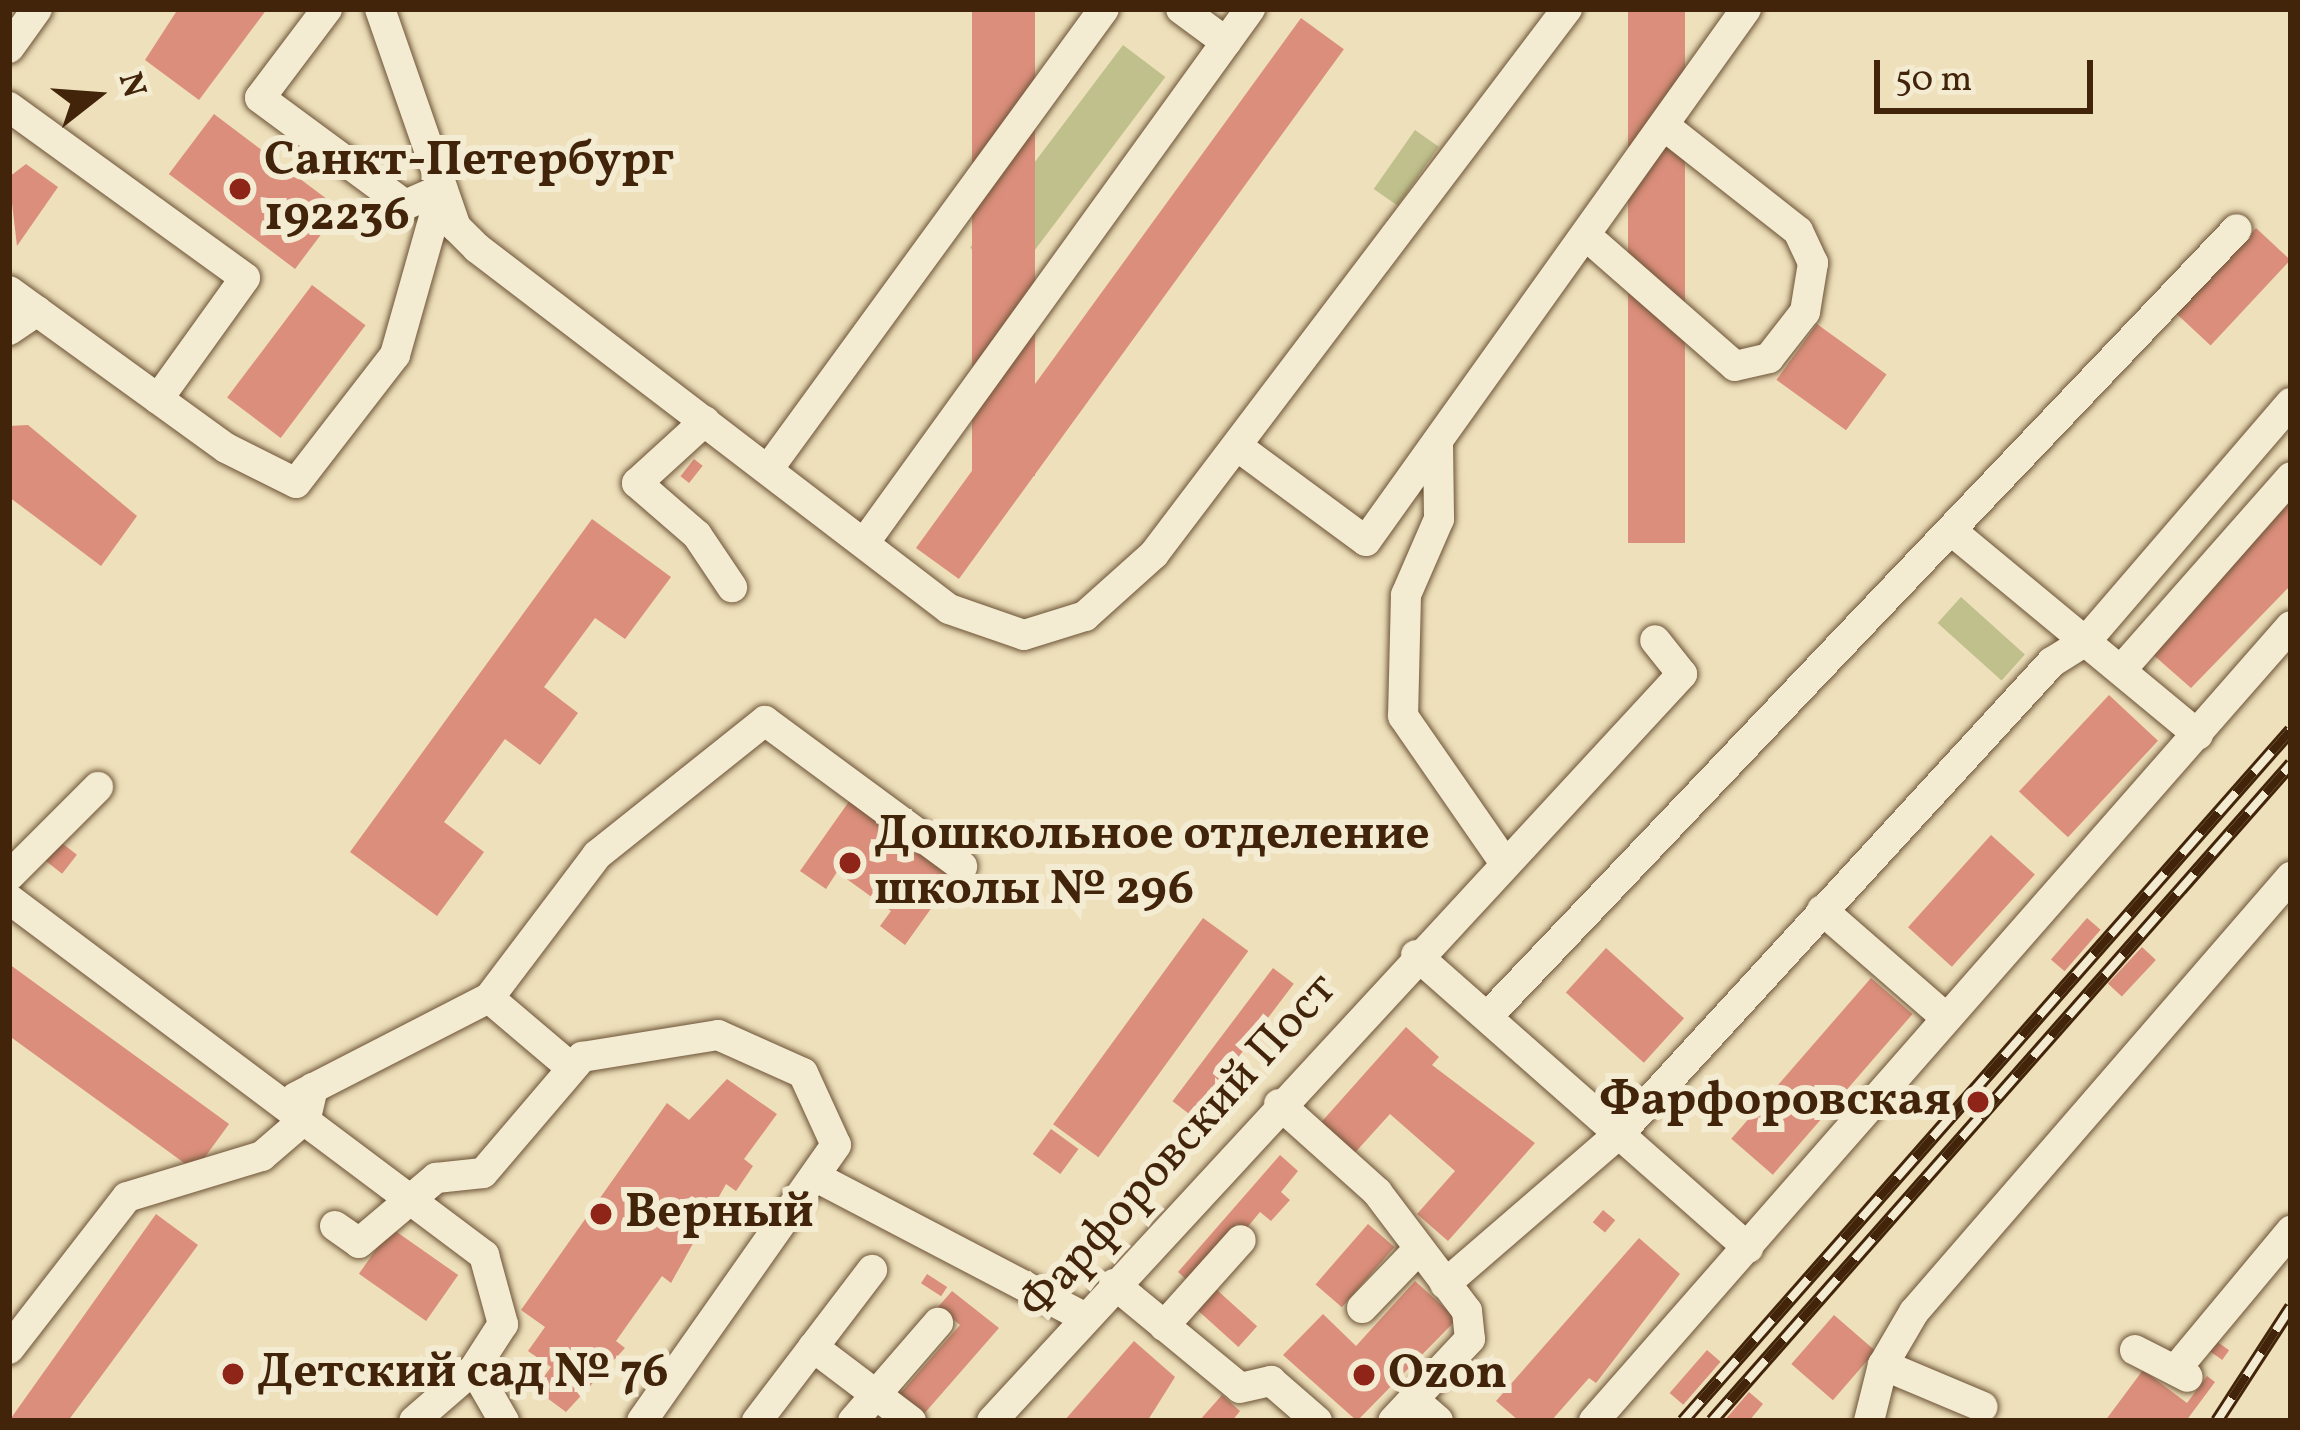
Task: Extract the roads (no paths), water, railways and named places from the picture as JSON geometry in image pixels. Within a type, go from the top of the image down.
[{"type":"street","points":[[9,48],[37,9]]},
{"type":"street","points":[[327,9],[260,98],[405,206],[444,226],[949,609],[1044,634],[1133,577],[1241,449],[1567,9]]},
{"type":"street","points":[[9,291],[158,399],[296,483],[395,355],[444,226],[442,189],[380,9]]},
{"type":"street","points":[[769,468],[1103,9]]},
{"type":"street","points":[[1181,9],[1226,42]]},
{"type":"street","points":[[865,542],[1250,9]]},
{"type":"street","points":[[1241,449],[1366,541],[1591,240],[1746,9]]},
{"type":"street","points":[[9,107],[245,278],[158,399]]},
{"type":"street","points":[[1591,240],[1735,366],[1769,358],[1804,312],[1813,263],[1798,231],[1666,127]]},
{"type":"street","points":[[405,206],[442,189]]},
{"type":"street","points":[[1488,1016],[2236,229]]},
{"type":"street","points":[[9,330],[37,311]]},
{"type":"street","points":[[1445,1284],[1620,1133],[2052,662],[2086,641],[2291,403]]},
{"type":"street","points":[[705,421],[637,483],[697,535],[733,587]]},
{"type":"street","points":[[1438,444],[1439,519],[1406,595],[1403,716],[1502,859]]},
{"type":"street","points":[[2121,670],[2291,477]]},
{"type":"street","points":[[1952,532],[2198,735]]},
{"type":"street","points":[[1594,1421],[2291,626]]},
{"type":"street","name":"Фарфоровский Пост","points":[[992,1421],[1502,859],[1682,674],[1655,640]]},
{"type":"street","points":[[12,1340],[127,1197],[241,1167],[302,1103],[489,998],[597,855],[765,721],[962,866]]},
{"type":"street","points":[[9,876],[98,787]]},
{"type":"street","points":[[1869,1421],[1883,1365],[1914,1312],[2291,877]]},
{"type":"street","points":[[9,898],[302,1103],[494,1269],[503,1324],[474,1369],[414,1421]]},
{"type":"street","points":[[1822,910],[1945,1018]]},
{"type":"street","points":[[1415,955],[1748,1248]]},
{"type":"street","points":[[489,998],[568,1065]]},
{"type":"street","points":[[335,1226],[359,1243],[436,1178],[483,1173],[568,1065],[701,1035],[758,1046],[803,1073],[828,1112],[836,1145],[641,1421]]},
{"type":"street","points":[[1279,1103],[1377,1192],[1415,1253],[1467,1310],[1470,1339],[1403,1410],[1438,1421]]},
{"type":"street","points":[[816,1177],[1084,1317]]},
{"type":"street","points":[[2135,1350],[2182,1373],[2291,1231]]},
{"type":"street","points":[[1164,1326],[1241,1240]]},
{"type":"street","points":[[1362,1308],[1415,1253]]},
{"type":"street","points":[[758,1421],[872,1270]]},
{"type":"street","points":[[1114,1284],[1240,1388],[1270,1381],[1317,1421]]},
{"type":"street","points":[[853,1421],[938,1323]]},
{"type":"street","points":[[814,1347],[911,1421]]},
{"type":"street","points":[[1883,1365],[1983,1407],[1944,1421]]},
{"type":"street","points":[[474,1369],[503,1421]]},
{"type":"railway","points":[[1683,1421],[2291,730]]},
{"type":"railway","points":[[1712,1421],[2291,764]]},
{"type":"railway","points":[[2217,1421],[2291,1307]]},
{"type":"place","name":"Санкт-Петербург 192236","points":[[240,189]]},
{"type":"place","name":"Дошкольное отделение школы № 296","points":[[850,863]]},
{"type":"place","name":"Фарфоровская","points":[[1978,1102]]},
{"type":"place","name":"Верный","points":[[601,1214]]},
{"type":"place","name":"Детский сад № 76","points":[[233,1374]]},
{"type":"place","name":"Ozon","points":[[1364,1375]]}]
